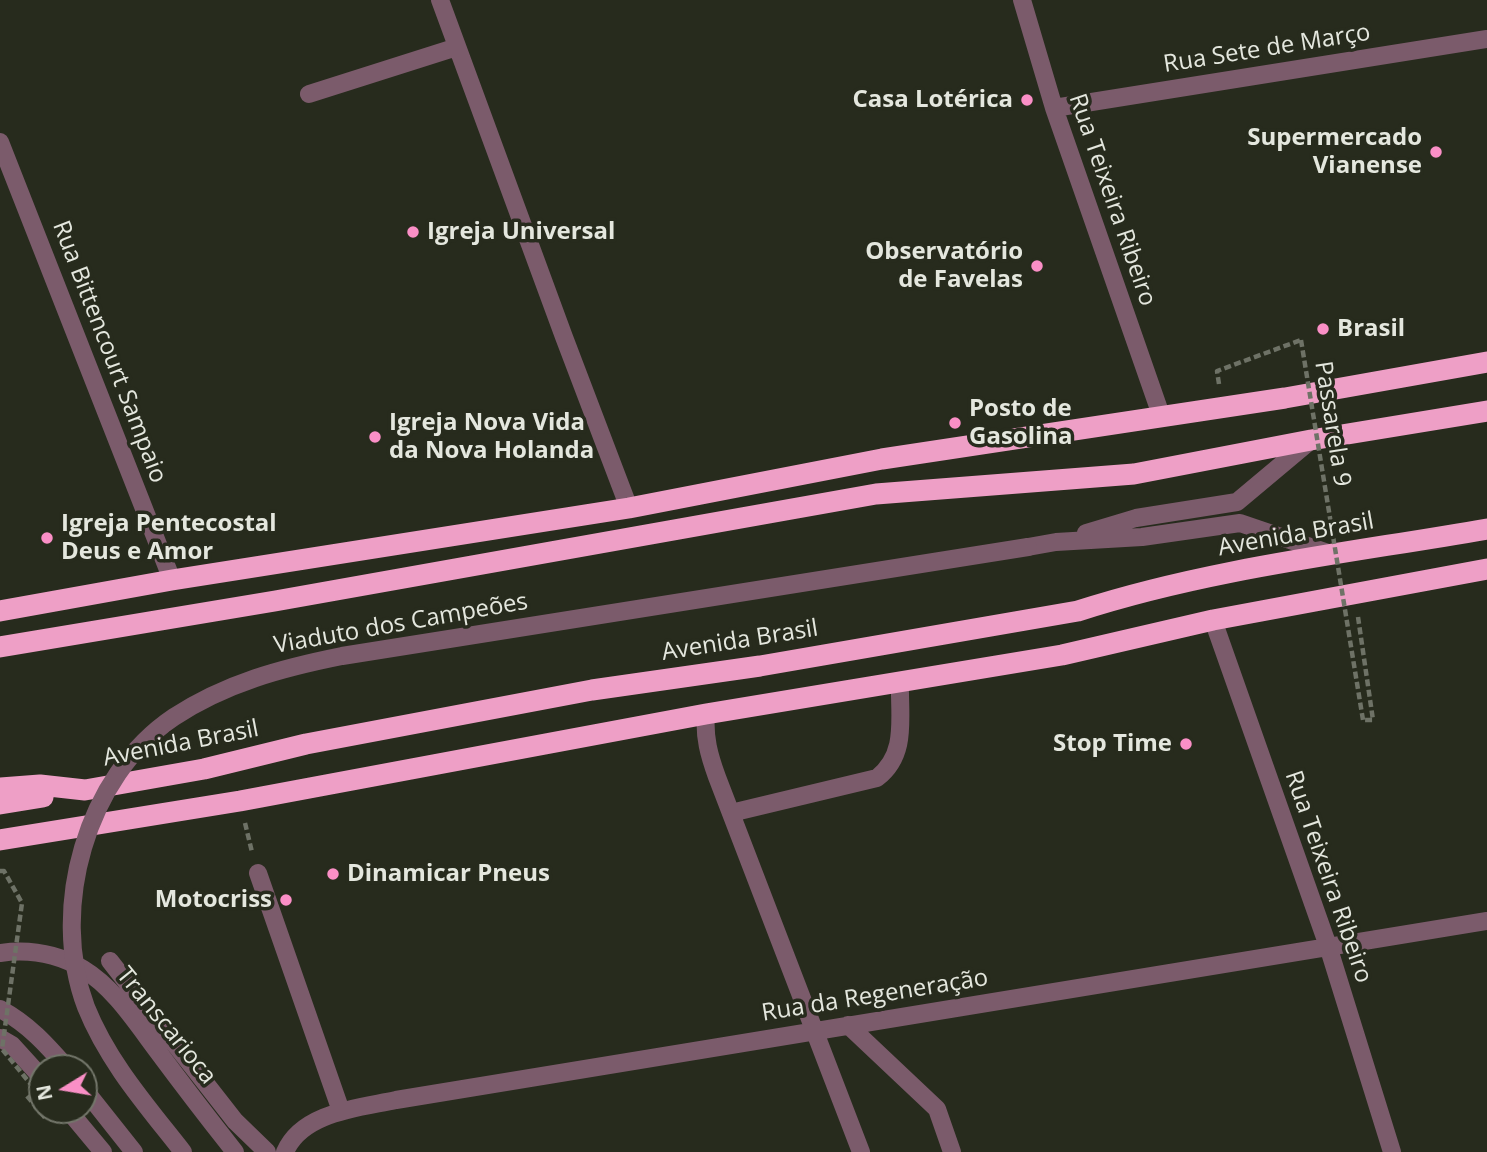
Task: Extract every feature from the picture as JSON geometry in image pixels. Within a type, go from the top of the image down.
[{"type":"highway","points":[[0,611],[172,580],[629,508],[869,461],[1285,398],[1487,362]]},
{"type":"highway","points":[[0,647],[876,494],[1134,474],[1311,440],[1487,411]]},
{"type":"highway","name":"Avenida Brasil","points":[[0,788],[40,785],[85,790],[204,769],[320,742],[592,690],[760,666],[1078,611],[1118,598],[1268,564],[1487,529]]},
{"type":"highway","points":[[0,840],[240,801],[706,714],[1062,655],[1213,620],[1487,569]]},
{"type":"highway","points":[[0,804],[85,790]]},
{"type":"street","points":[[440,0],[629,508]]},
{"type":"street","name":"Rua Teixeira Ribeiro","points":[[1022,0],[1054,108],[1161,415]]},
{"type":"street","name":"Rua Sete de Março","points":[[1054,108],[1487,39]]},
{"type":"street","points":[[309,94],[457,47]]},
{"type":"street","name":"Rua Bittencourt Sampaio","points":[[0,142],[172,580]]},
{"type":"street","points":[[1056,542],[1136,518],[1237,502],[1311,440]]},
{"type":"street","points":[[1056,542],[1142,537],[1240,523],[1331,554]]},
{"type":"street","name":"Viaduto dos Campeões","points":[[183,1152],[114,1062],[94,1025],[80,989],[72,933],[76,881],[86,840],[96,816],[128,761],[155,732],[173,719],[239,683],[265,673],[318,660],[1056,542]]},
{"type":"street","name":"Rua Teixeira Ribeiro","points":[[1213,620],[1328,946],[1392,1152]]},
{"type":"street","points":[[731,813],[877,778],[889,768],[899,748],[900,682]]},
{"type":"street","points":[[706,714],[704,731],[707,747],[861,1152]]},
{"type":"street","points":[[258,873],[341,1111]]},
{"type":"street","name":"Rua da Regeneração","points":[[285,1152],[298,1135],[312,1124],[341,1111],[477,1086],[1487,921]]},
{"type":"street","name":"Transcarioca","points":[[0,953],[23,951],[47,954],[66,960],[96,978],[131,1017],[235,1152]]},
{"type":"street","points":[[110,961],[235,1121],[267,1152]]},
{"type":"street","points":[[0,1009],[20,1020],[55,1054]]},
{"type":"street","points":[[848,1025],[937,1109],[952,1152]]},
{"type":"street","points":[[0,1038],[12,1045],[28,1063]]},
{"type":"street","points":[[98,1107],[134,1152]]},
{"type":"street","points":[[80,1124],[103,1152]]},
{"type":"path","name":"Passarela 9","points":[[1231,382],[1218,384],[1217,371],[1301,340],[1363,720],[1373,720],[1354,592]]},
{"type":"path","points":[[240,801],[258,873]]},
{"type":"path","points":[[0,871],[4,871],[22,903],[2,1049],[28,1081]]},
{"type":"place","name":"Casa Lotérica","points":[[1027,100]]},
{"type":"place","name":"Supermercado Vianense","points":[[1436,152]]},
{"type":"place","name":"Igreja Universal","points":[[413,232]]},
{"type":"place","name":"Observatório de Favelas","points":[[1037,266]]},
{"type":"place","name":"Brasil","points":[[1323,329]]},
{"type":"place","name":"Posto de Gasolina","points":[[955,423]]},
{"type":"place","name":"Igreja Nova Vida da Nova Holanda","points":[[375,437]]},
{"type":"place","name":"Igreja Pentecostal Deus e Amor","points":[[47,538]]},
{"type":"place","name":"Stop Time","points":[[1186,744]]},
{"type":"place","name":"Dinamicar Pneus","points":[[333,874]]},
{"type":"place","name":"Motocriss","points":[[286,900]]}]
